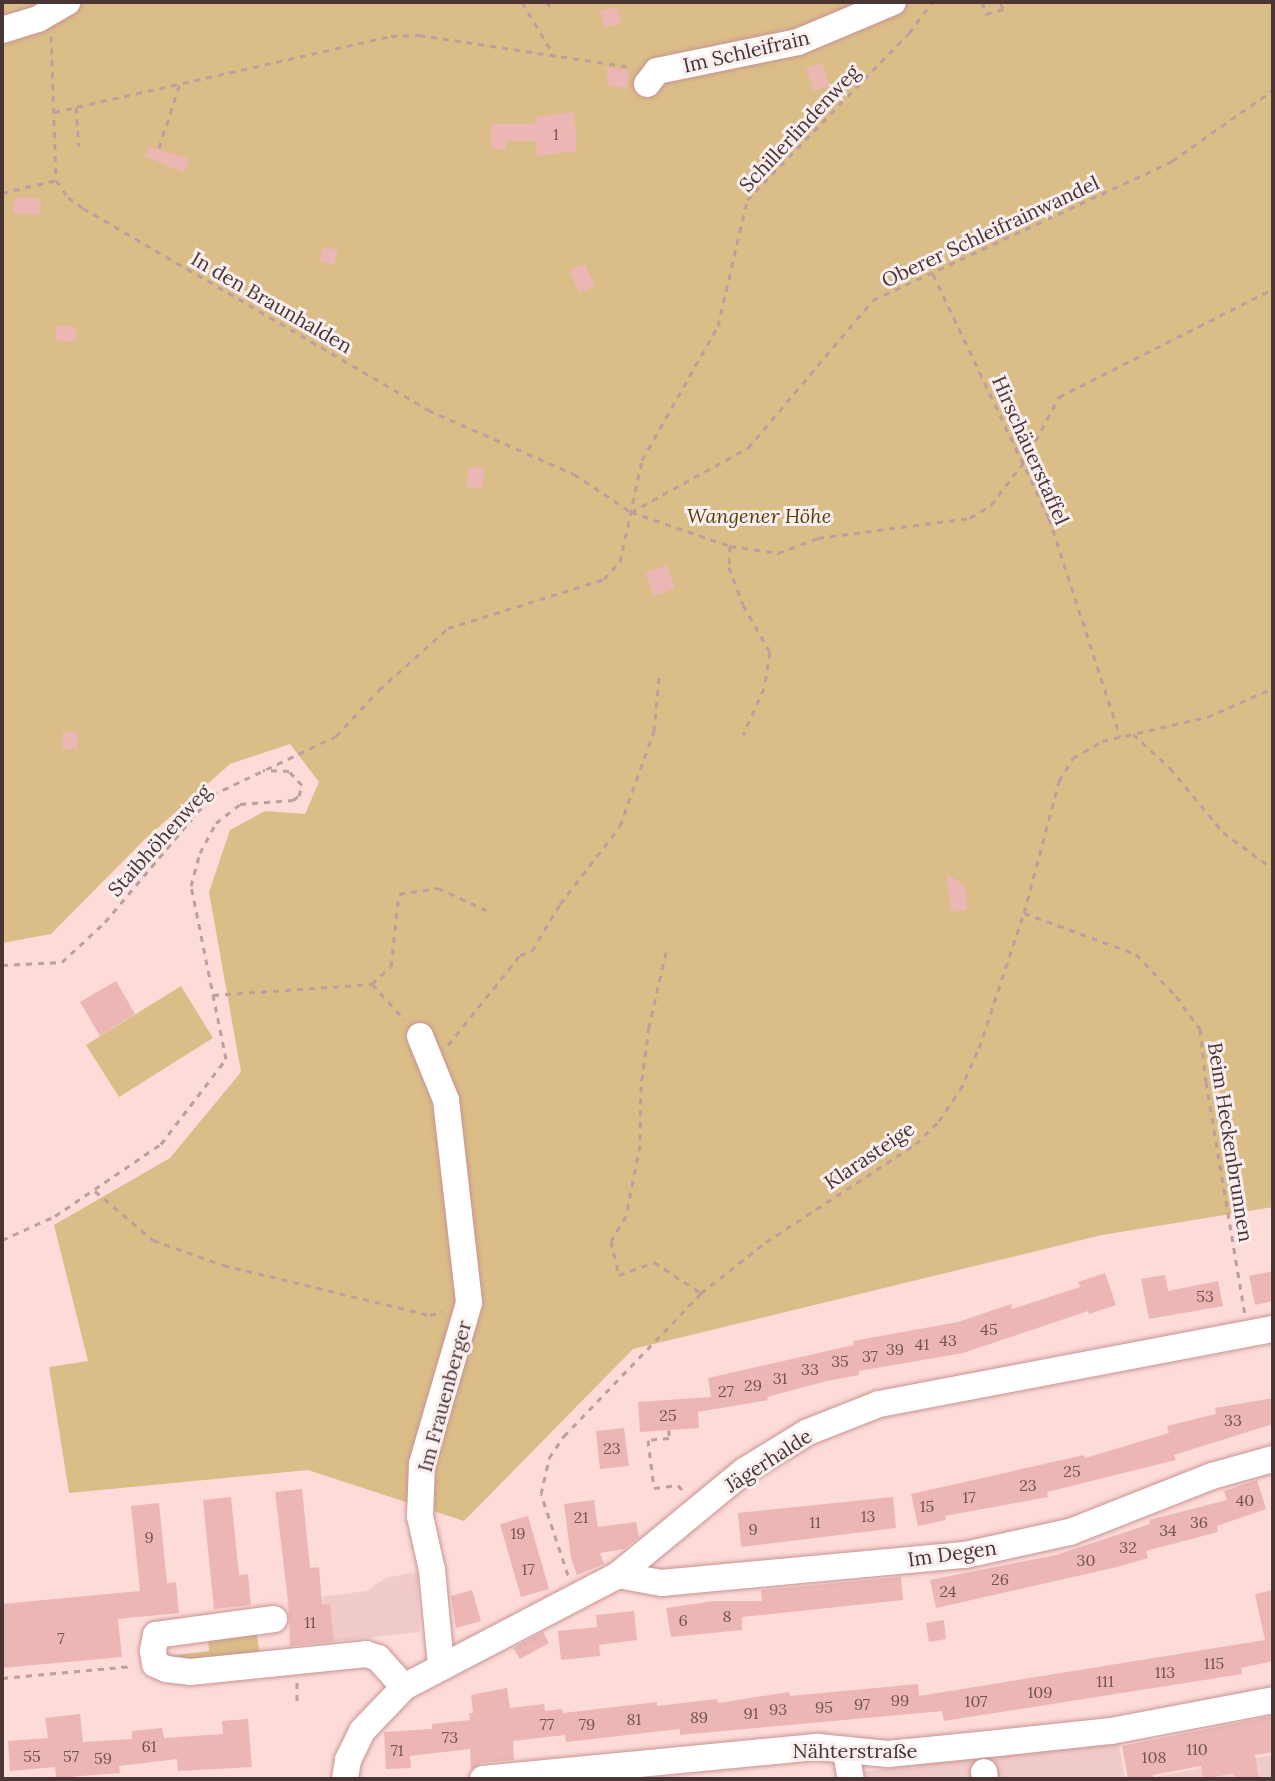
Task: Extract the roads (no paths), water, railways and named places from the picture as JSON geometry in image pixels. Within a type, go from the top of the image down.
[{"type":"street","name":"Im Schleifrain","points":[[652,77],[798,42],[893,2]]},
{"type":"street","points":[[2,30],[59,7]]},
{"type":"street","name":"Im Frauenberger","points":[[425,1048],[446,1100],[469,1303],[422,1464],[420,1516],[432,1570],[441,1665]]},
{"type":"street","name":"Jägerhalde","points":[[345,1779],[348,1760],[362,1731],[404,1687],[575,1594],[618,1575],[744,1471],[808,1432],[864,1409],[1260,1331]]},
{"type":"street","name":"Im Degen","points":[[618,1575],[661,1583],[965,1555],[1070,1532],[1212,1476],[1273,1459]]},
{"type":"street","points":[[274,1619],[156,1635],[153,1651],[155,1664],[166,1669],[190,1672],[366,1654],[378,1658],[404,1687]]},
{"type":"street","name":"Nähterstraße","points":[[483,1779],[818,1747],[888,1754],[1111,1731],[1273,1700]]},
{"type":"street","points":[[846,1752],[851,1779]]},
{"type":"park label","name":"Wangener Höhe","points":[[759,515]]}]
